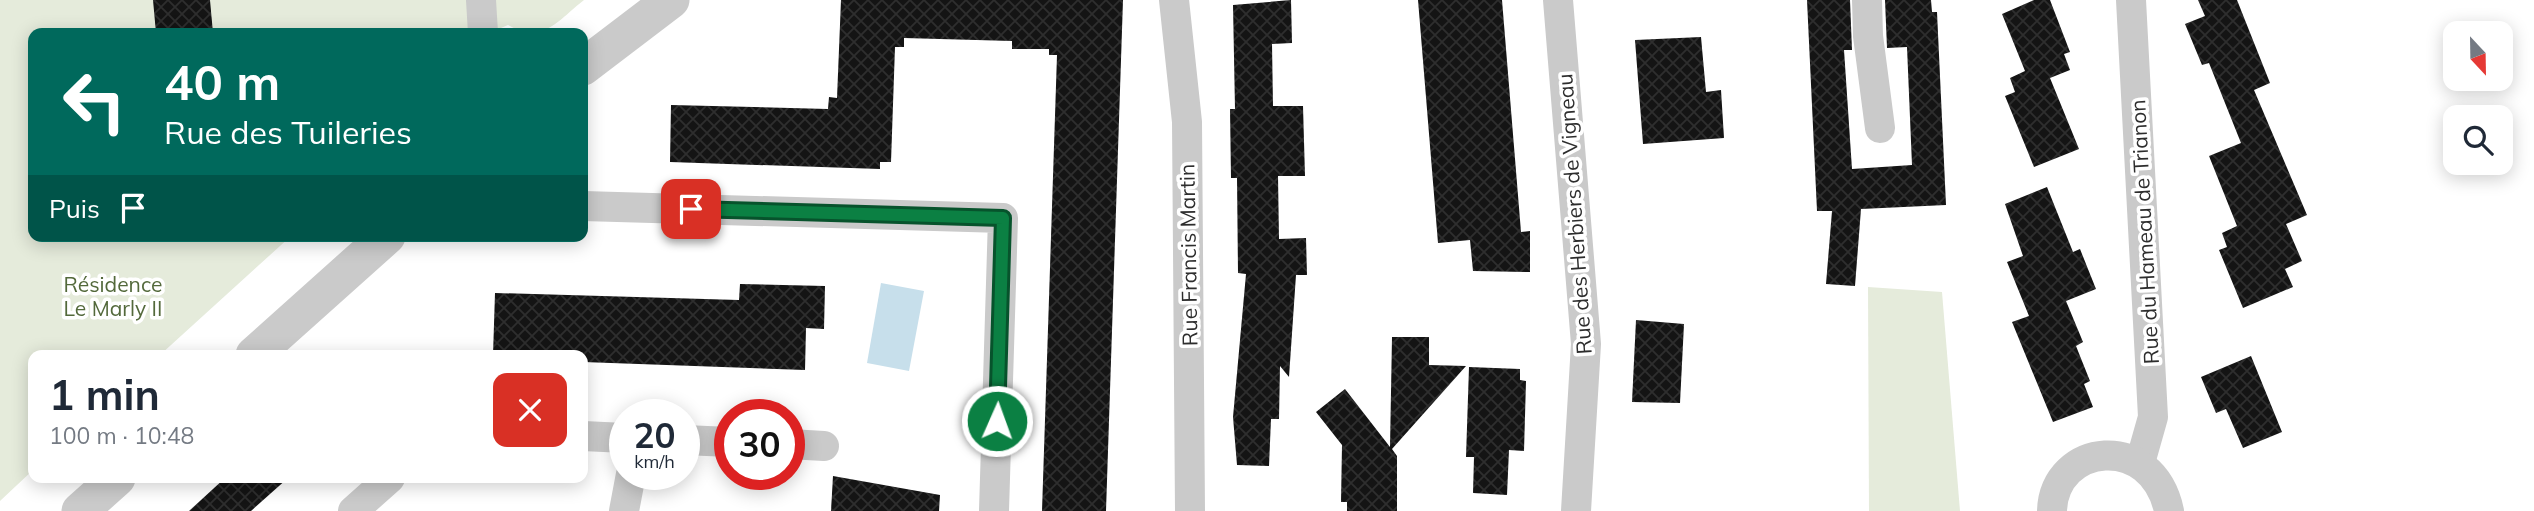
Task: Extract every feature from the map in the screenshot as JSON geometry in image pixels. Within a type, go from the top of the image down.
[{"type":"street","points":[[481,0],[483,28]]},
{"type":"street","points":[[588,63],[671,0]]},
{"type":"street","name":"Rue Francis Martin","points":[[1174,0],[1187,122],[1189,511]]},
{"type":"street","name":"Rue des Herbiers de Vigneau","points":[[1558,0],[1586,344],[1576,511]]},
{"type":"street","points":[[1867,0],[1868,36],[1880,128]]},
{"type":"street","name":"Rue du Hameau de Trianon","points":[[2131,0],[2153,417],[2140,463]]},
{"type":"street","points":[[588,206],[1003,218],[994,511]]},
{"type":"street","points":[[260,350],[380,242]]},
{"type":"street","points":[[588,436],[609,437]]},
{"type":"street","points":[[805,445],[824,446]]},
{"type":"street","points":[[2052,511],[2057,488],[2068,472],[2084,461],[2103,456],[2122,456],[2140,463],[2155,476],[2165,492],[2169,511]]},
{"type":"street","points":[[87,509],[112,483]]},
{"type":"street","points":[[353,511],[384,483]]},
{"type":"street","points":[[624,511],[628,490]]},
{"type":"green space","name":"Résidence Le Marly II","points":[[0,0],[584,0],[549,28],[514,28],[508,25],[501,28],[28,28],[28,242],[284,242],[166,350],[28,350],[28,475],[0,501]]},
{"type":"green space","points":[[1868,287],[1942,292],[1960,511],[1869,511]]},
{"type":"water","points":[[881,283],[924,291],[909,371],[867,363]]},
{"type":"building","points":[[153,0],[210,0],[213,28],[156,28]]},
{"type":"building","points":[[841,0],[1123,0],[1106,511],[1042,511],[1057,55],[1049,55],[1049,49],[1012,49],[1012,41],[904,38],[904,47],[895,47],[891,162],[880,162],[880,169],[670,162],[671,105],[828,109],[829,97],[837,98]]},
{"type":"building","points":[[1291,0],[1292,43],[1272,44],[1273,106],[1303,106],[1305,176],[1278,176],[1279,239],[1306,238],[1307,275],[1296,275],[1289,377],[1280,366],[1279,419],[1271,419],[1269,466],[1237,465],[1233,417],[1246,274],[1238,273],[1237,178],[1231,178],[1230,109],[1235,109],[1233,5]]},
{"type":"building","points":[[1418,0],[1502,0],[1521,232],[1530,231],[1530,272],[1473,271],[1470,240],[1438,243]]},
{"type":"building","points":[[1807,0],[1850,0],[1852,50],[1844,50],[1852,169],[1912,165],[1907,47],[1887,48],[1885,0],[1931,0],[1932,12],[1937,12],[1946,205],[1861,209],[1855,286],[1826,284],[1832,211],[1817,211]]},
{"type":"building","points":[[2034,0],[2050,0],[2070,52],[2064,54],[2070,70],[2050,78],[2079,149],[2034,167],[2005,96],[2015,92],[2010,78],[2025,71],[2002,14]]},
{"type":"building","points":[[2198,0],[2237,0],[2270,83],[2254,90],[2307,215],[2286,224],[2302,261],[2285,269],[2293,287],[2243,308],[2219,250],[2227,247],[2222,233],[2237,226],[2209,156],[2241,143],[2209,63],[2202,65],[2185,24],[2205,16]]},
{"type":"building","points":[[1701,37],[1706,92],[1721,90],[1724,138],[1643,144],[1635,40]]},
{"type":"building","points":[[2047,187],[2073,252],[2080,249],[2096,289],[2066,301],[2083,342],[2076,346],[2090,381],[2084,384],[2093,407],[2053,422],[2012,322],[2029,316],[2007,262],[2023,256],[2005,204]]},
{"type":"building","points":[[740,284],[825,286],[824,329],[806,328],[805,370],[588,362],[588,350],[493,350],[495,293],[739,300]]},
{"type":"building","points":[[1636,320],[1684,324],[1680,403],[1632,402]]},
{"type":"building","points":[[1392,337],[1429,337],[1429,365],[1466,366],[1392,449],[1397,456],[1397,511],[1347,511],[1347,502],[1341,502],[1342,445],[1316,412],[1345,389],[1390,447]]},
{"type":"building","points":[[2251,356],[2282,432],[2243,448],[2226,409],[2216,413],[2201,377]]},
{"type":"building","points":[[1469,367],[1520,369],[1520,380],[1526,381],[1524,451],[1509,450],[1507,495],[1473,493],[1474,457],[1466,457]]},
{"type":"building","points":[[833,476],[940,495],[939,511],[831,511]]},
{"type":"building","points":[[220,483],[282,483],[251,511],[189,511]]},
{"type":"route","points":[[691,209],[1003,218],[997,421]]}]
